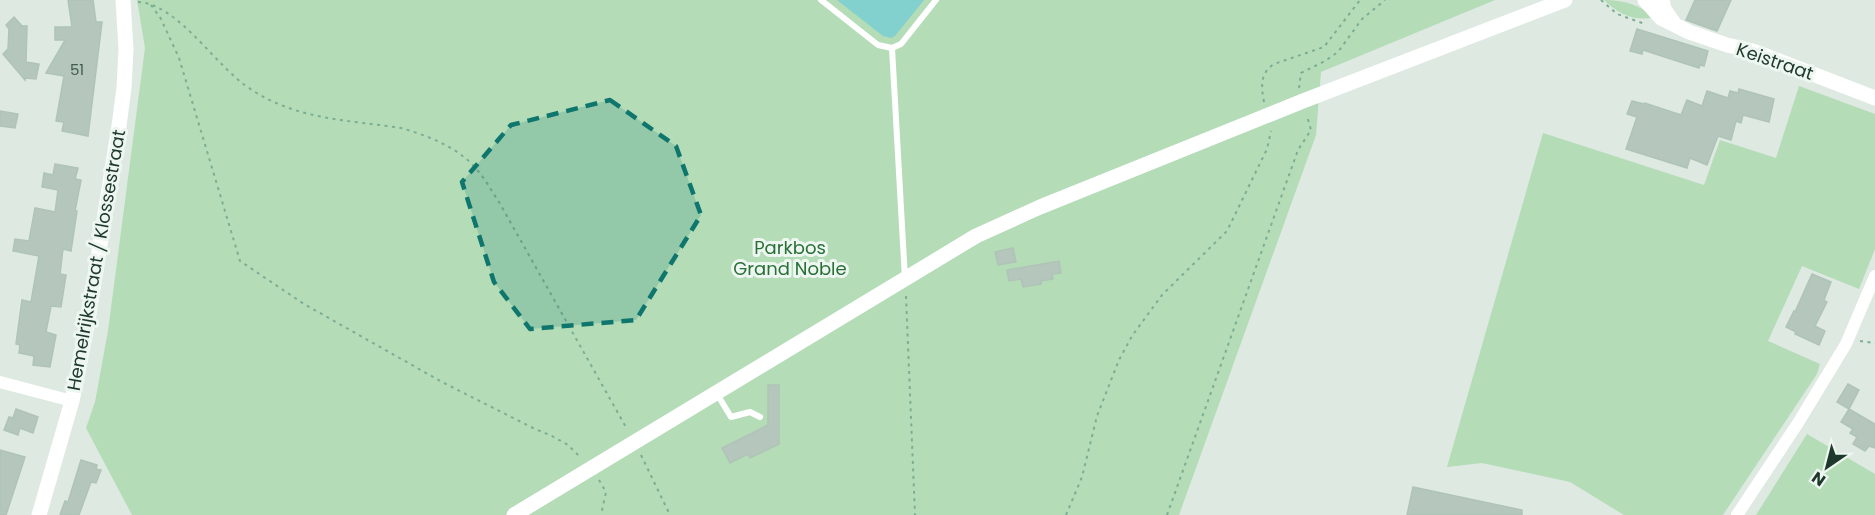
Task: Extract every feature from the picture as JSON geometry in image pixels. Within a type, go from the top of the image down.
[{"type":"street","points":[[514,515],[976,236],[1040,207],[1303,101],[1565,0]]},
{"type":"street","name":"Keistraat","points":[[1645,0],[1661,18],[1699,35],[1753,51],[1875,98]]},
{"type":"street","points":[[1662,0],[1664,9],[1674,24]]},
{"type":"street","name":"Hemelrijkstraat / Klossestraat","points":[[39,515],[72,401],[87,326],[124,88],[126,48],[123,1]]},
{"type":"street","points":[[1737,515],[1798,423],[1846,344],[1875,276]]},
{"type":"street","points":[[0,382],[72,401]]},
{"type":"lane","points":[[821,0],[878,45],[892,48],[901,44],[936,0]]},
{"type":"lane","points":[[892,48],[905,279]]},
{"type":"lane","points":[[716,393],[731,417],[750,412],[760,417]]},
{"type":"path","points":[[1066,515],[1082,477],[1097,416],[1119,360],[1132,336],[1162,296],[1227,231],[1268,149],[1271,128],[1262,90],[1264,74],[1274,64],[1324,47],[1360,0]]},
{"type":"path","points":[[1167,515],[1298,150],[1311,130],[1298,85],[1301,73],[1338,52],[1362,19],[1385,0]]},
{"type":"path","points":[[1601,0],[1617,14],[1643,23]]},
{"type":"path","points":[[123,1],[149,3],[161,8],[250,89],[269,100],[304,114],[401,128],[444,144],[467,160],[478,171],[499,202],[635,443],[670,515]]},
{"type":"path","points":[[149,3],[161,19],[179,58],[240,261],[304,304],[442,382],[568,445],[592,469],[606,492],[601,515]]},
{"type":"path","points":[[905,279],[915,515]]},
{"type":"highlighted area","points":[[610,100],[676,146],[701,215],[636,320],[530,329],[494,282],[462,182],[511,125]]},
{"type":"green space","name":"Parkbos Grand Noble","points":[[137,0],[1495,0],[1321,72],[1316,135],[1179,515],[132,515],[86,428],[95,402],[108,331],[145,48]]},
{"type":"green space","points":[[1604,0],[1631,4],[1654,17],[1627,16]]},
{"type":"green space","points":[[1799,86],[1875,114],[1875,249],[1859,289],[1802,266],[1768,341],[1820,364],[1817,374],[1723,515],[1624,515],[1570,482],[1482,463],[1447,467],[1543,133],[1704,185],[1720,140],[1776,158]]},
{"type":"green space","points":[[1807,434],[1875,474],[1875,515],[1756,515]]},
{"type":"water","points":[[837,0],[924,0],[891,38],[883,36]]},
{"type":"building","points":[[68,0],[93,0],[96,22],[102,22],[88,136],[62,131],[64,122],[56,121],[64,76],[46,73],[65,40],[55,40],[55,27],[72,27]]},
{"type":"building","points":[[1695,0],[1731,0],[1717,31],[1686,20]]},
{"type":"building","points":[[14,17],[22,26],[27,26],[26,62],[39,64],[36,79],[25,78],[25,80],[3,54],[8,49],[9,29],[6,25]]},
{"type":"building","points":[[1637,29],[1708,51],[1704,66],[1700,65],[1699,68],[1643,50],[1642,54],[1630,51]]},
{"type":"building","points":[[1739,89],[1774,99],[1769,122],[1743,115],[1741,123],[1736,121],[1731,140],[1718,136],[1707,165],[1690,158],[1687,168],[1626,149],[1637,117],[1627,114],[1632,101],[1681,115],[1687,100],[1702,106],[1707,91],[1728,98],[1730,91],[1738,93]]},
{"type":"building","points":[[0,111],[18,114],[15,128],[0,126]]},
{"type":"building","points":[[55,164],[78,168],[75,179],[81,180],[71,251],[63,249],[60,274],[66,275],[61,307],[51,306],[46,332],[56,335],[50,367],[33,365],[34,356],[19,353],[20,345],[16,344],[22,300],[31,302],[39,256],[13,251],[15,239],[29,241],[35,208],[55,212],[58,190],[42,187],[44,173],[53,175]]},
{"type":"building","points":[[1013,248],[1016,262],[998,265],[995,252]]},
{"type":"building","points":[[1059,261],[1061,273],[1052,274],[1053,279],[1041,281],[1041,284],[1023,287],[1021,279],[1009,281],[1007,270]]},
{"type":"building","points":[[1812,274],[1831,282],[1824,300],[1827,302],[1815,326],[1825,331],[1819,345],[1795,334],[1796,332],[1786,327]]},
{"type":"building","points":[[1848,384],[1859,390],[1849,409],[1837,402]]},
{"type":"building","points":[[768,385],[779,385],[779,444],[750,458],[748,454],[730,463],[722,448],[768,425]]},
{"type":"building","points":[[16,409],[38,417],[33,433],[20,428],[18,435],[4,430],[9,417],[13,418]]},
{"type":"building","points":[[1849,409],[1875,424],[1875,448],[1869,446],[1865,451],[1853,444],[1857,437],[1850,433],[1853,429],[1841,422]]},
{"type":"building","points":[[0,450],[25,457],[6,515],[0,515]]},
{"type":"building","points":[[81,460],[97,465],[96,469],[101,470],[96,483],[91,482],[79,515],[60,515],[65,501],[68,502]]},
{"type":"building","points":[[1413,487],[1522,510],[1522,515],[1407,515]]}]
